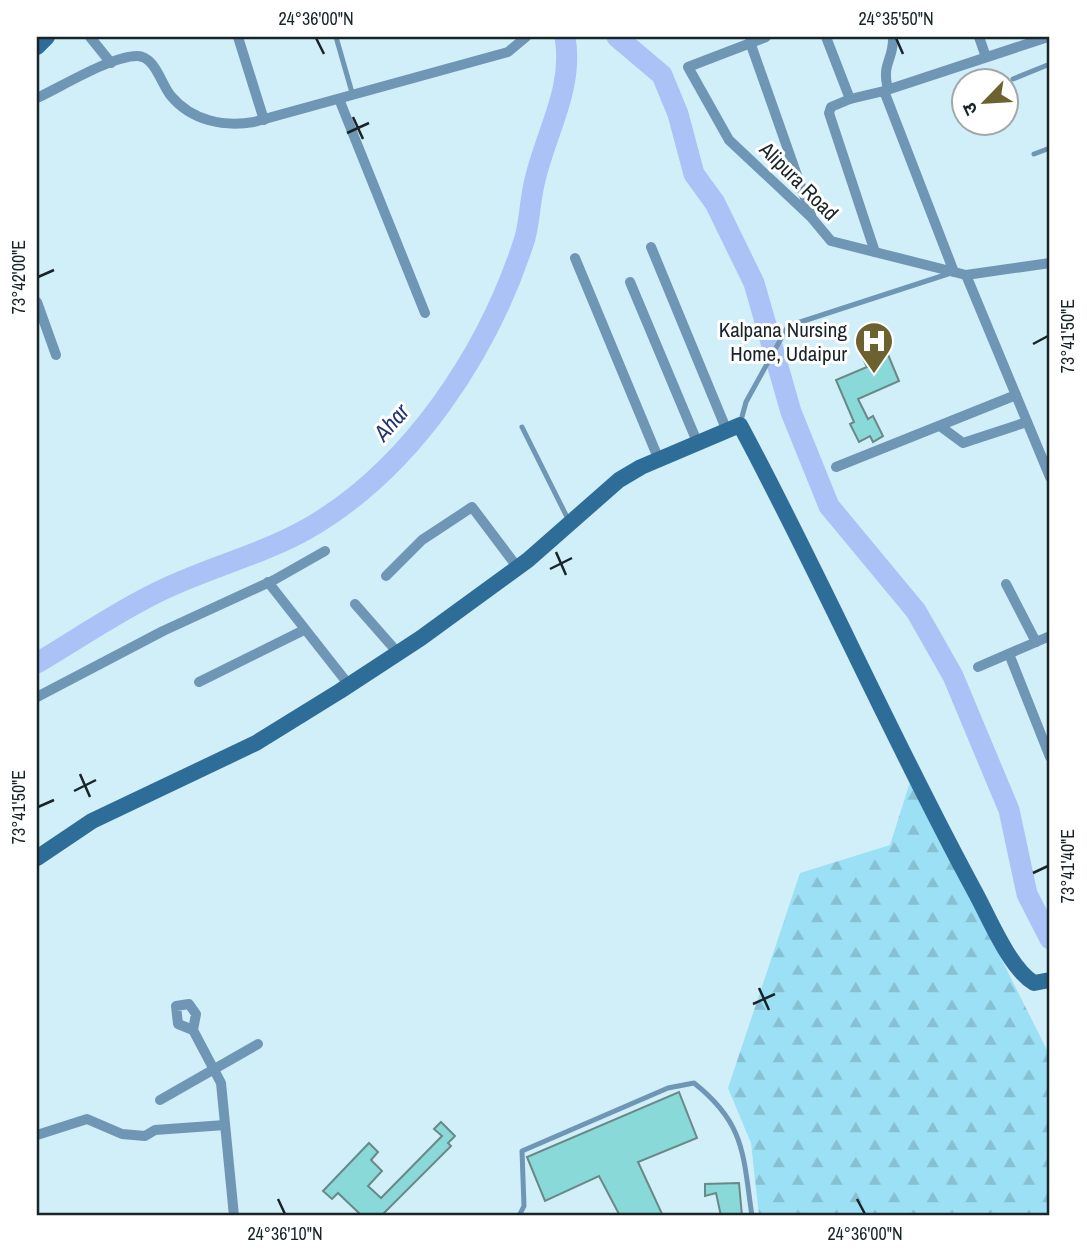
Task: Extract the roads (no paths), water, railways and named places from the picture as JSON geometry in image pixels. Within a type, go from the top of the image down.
[{"type":"street","points":[[37,47],[47,37]]},
{"type":"street","points":[[90,37],[111,63]]},
{"type":"street","points":[[238,37],[264,120]]},
{"type":"street","points":[[37,98],[111,63],[138,56],[149,61],[170,96],[187,110],[209,120],[231,125],[264,120],[508,52],[526,37]]},
{"type":"street","points":[[766,37],[750,42],[811,216]]},
{"type":"street","points":[[826,37],[850,99]]},
{"type":"street","points":[[893,37],[892,51],[883,72],[886,90],[954,272]]},
{"type":"street","points":[[979,37],[986,57]]},
{"type":"street","points":[[875,252],[829,113],[831,107],[1048,37]]},
{"type":"street","name":"Alipura Road","points":[[750,42],[688,67],[729,140],[811,216],[831,241],[966,275]]},
{"type":"street","points":[[339,99],[425,313]]},
{"type":"street","points":[[652,247],[733,428],[790,519],[935,818],[1011,957],[1028,979],[1045,982]]},
{"type":"street","points":[[575,258],[659,460]]},
{"type":"street","points":[[1050,263],[966,275],[1050,477]]},
{"type":"street","points":[[630,282],[698,444]]},
{"type":"street","points":[[37,302],[56,355]]},
{"type":"street","points":[[836,467],[1016,395]]},
{"type":"street","points":[[940,426],[963,443],[1027,422]]},
{"type":"street","points":[[37,858],[92,821],[256,743],[398,653],[518,568],[619,480],[733,428]]},
{"type":"street","points":[[386,576],[422,540],[472,508],[518,568]]},
{"type":"street","points":[[37,697],[325,551]]},
{"type":"street","points":[[268,582],[349,685]]},
{"type":"street","points":[[1006,584],[1036,642]]},
{"type":"street","points":[[355,604],[398,653]]},
{"type":"street","points":[[199,682],[304,630]]},
{"type":"street","points":[[978,667],[1050,636]]},
{"type":"street","points":[[1009,654],[1050,757]]},
{"type":"street","points":[[193,1030],[221,1083],[234,1216]]},
{"type":"street","points":[[160,1100],[258,1044]]},
{"type":"street","points":[[37,1135],[87,1119],[122,1134],[145,1136],[155,1130],[225,1125]]},
{"type":"lane","points":[[336,37],[353,96]]},
{"type":"lane","points":[[1020,76],[1050,64]]},
{"type":"lane","points":[[1034,154],[1050,148]]},
{"type":"lane","points":[[733,428],[788,326],[954,272]]},
{"type":"lane","points":[[522,427],[570,523]]},
{"type":"lane","points":[[519,1216],[524,1206],[522,1151],[668,1088],[694,1083],[724,1110],[736,1129],[752,1216]]},
{"type":"waterway","name":"Ahar","points":[[37,663],[156,593],[270,547],[307,529],[345,504],[380,474],[413,440],[468,364],[491,323],[510,280],[525,238],[540,162],[558,110],[566,74],[565,37]]},
{"type":"waterway","points":[[617,37],[662,75],[678,114],[694,174],[715,203],[754,283],[791,412],[829,506],[916,611],[953,676],[1009,810],[1027,894],[1050,939]]},
{"type":"place","name":"Kalpana Nursing Home, Udaipur","points":[[874,375]]}]
